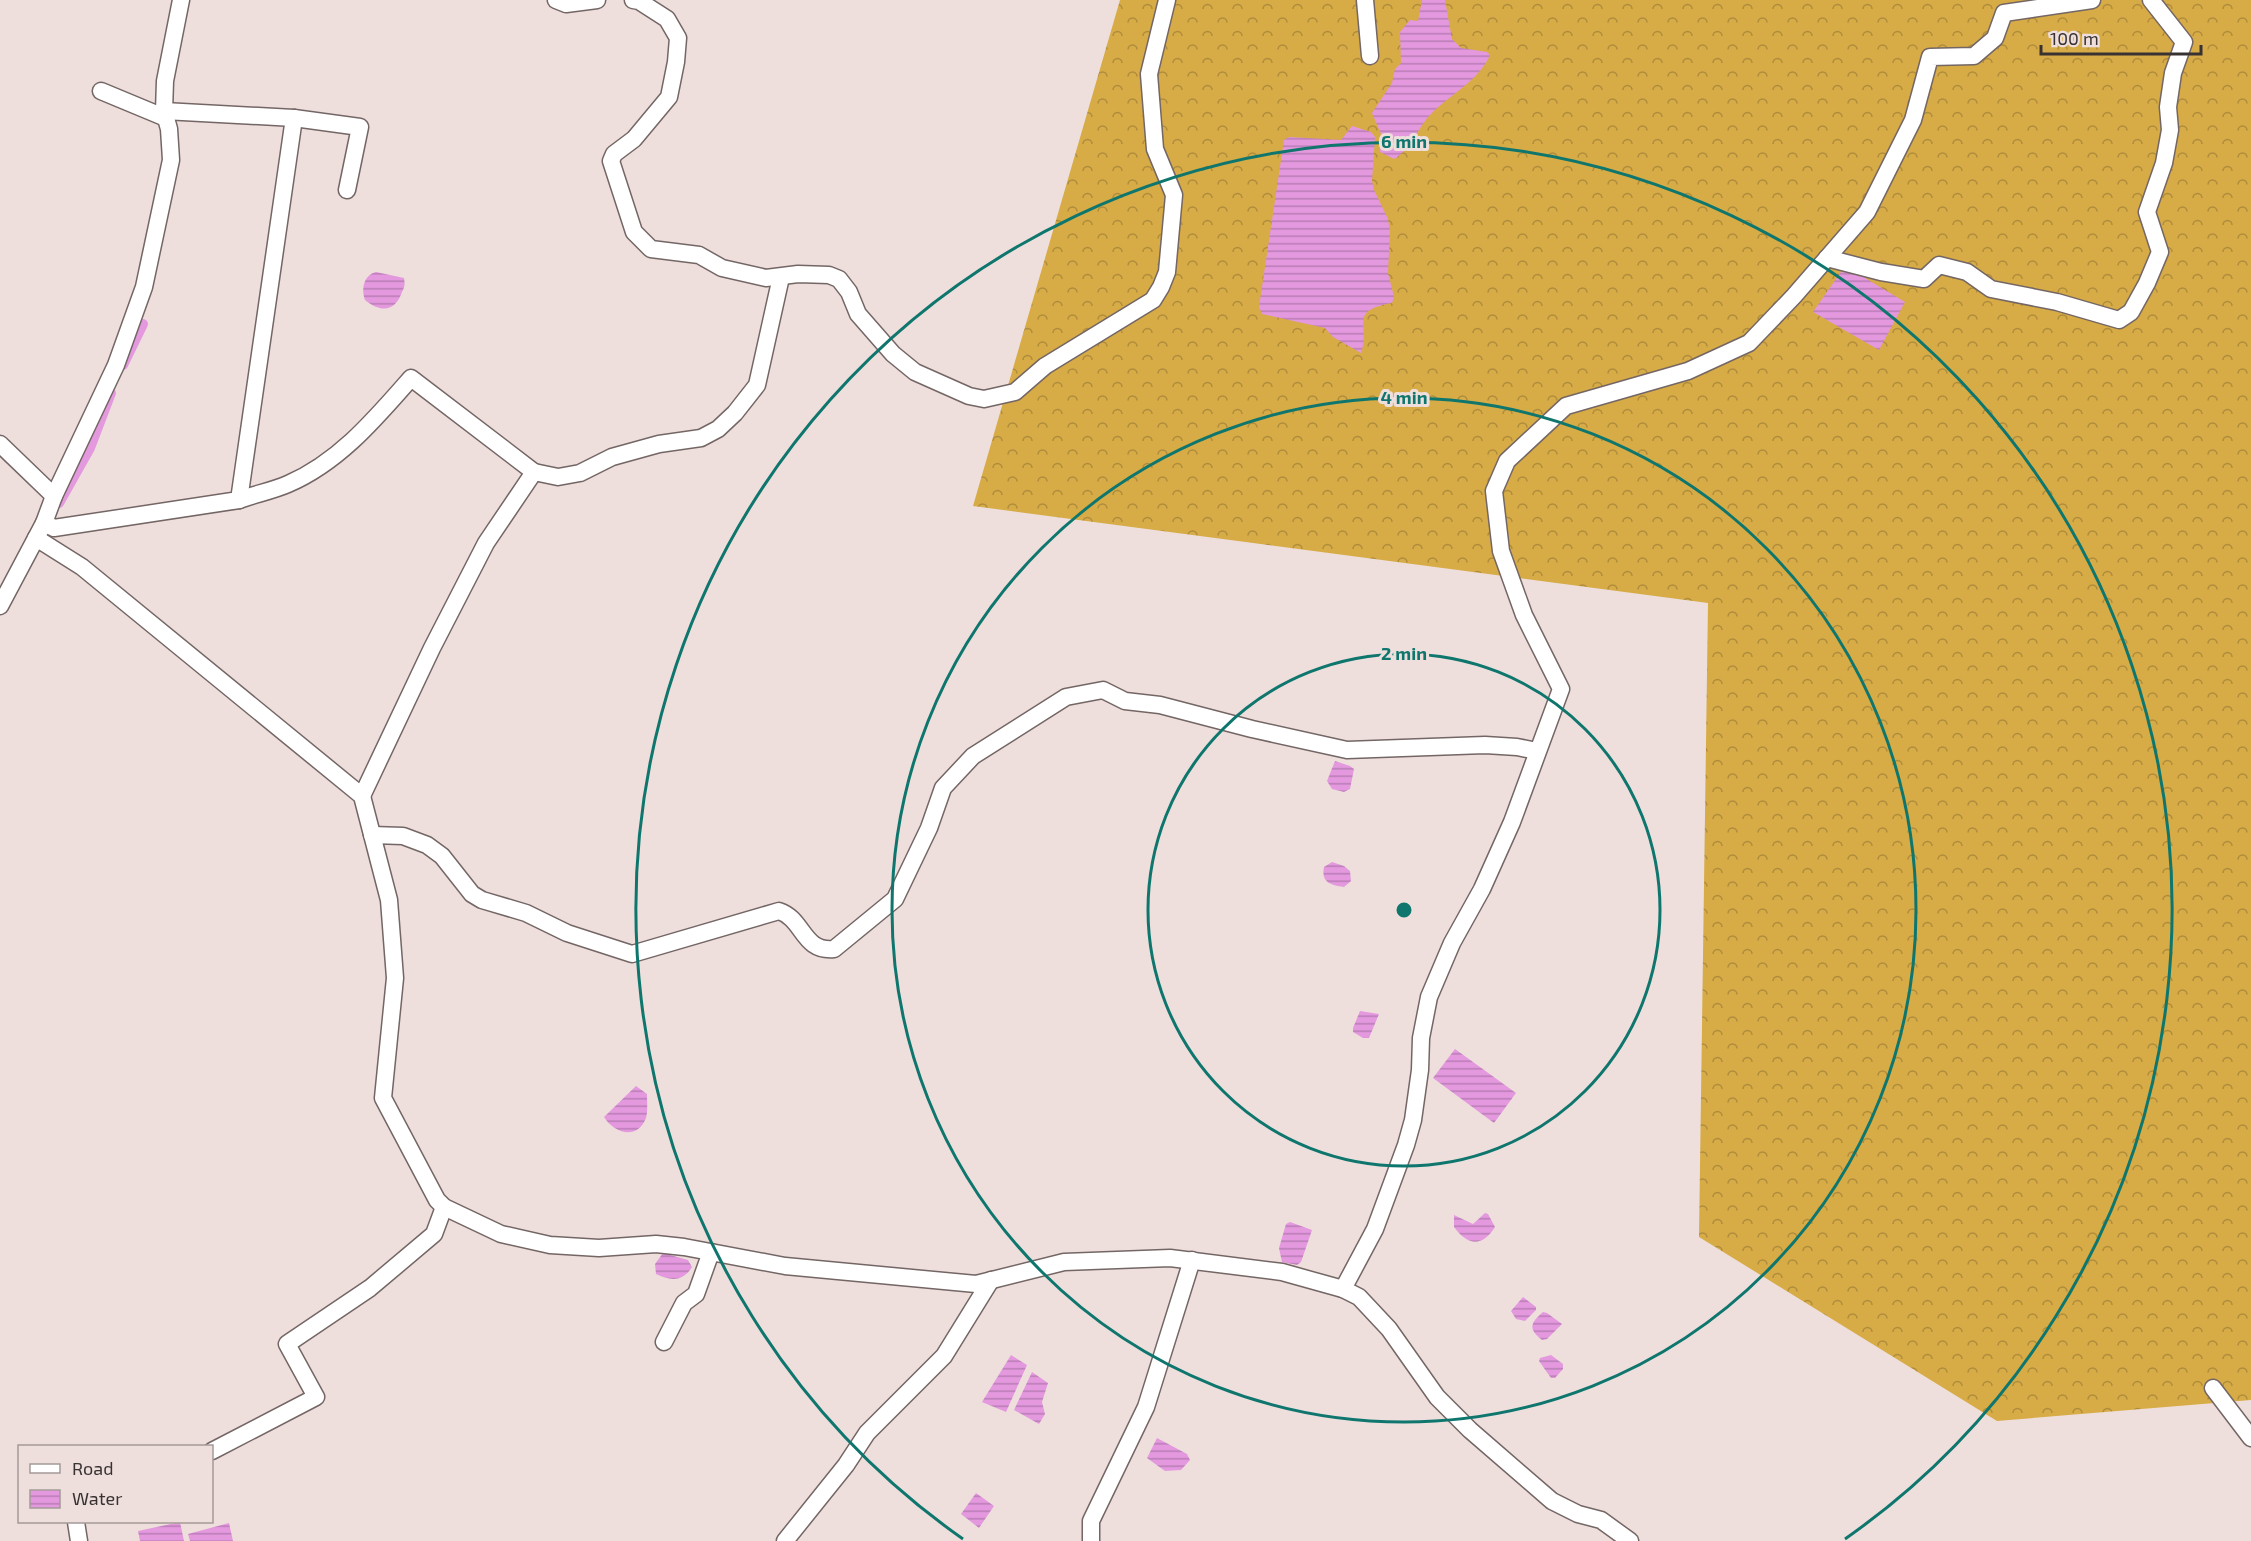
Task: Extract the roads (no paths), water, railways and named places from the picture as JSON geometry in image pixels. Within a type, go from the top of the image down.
[{"type":"street","points":[[0,606],[44,523],[54,496],[116,365],[144,287],[170,172],[171,153],[165,115],[165,81],[181,0]]},
{"type":"street","points":[[556,0],[566,4],[597,0]]},
{"type":"street","points":[[633,0],[639,1],[667,19],[678,38],[669,97],[634,139],[614,154],[611,161],[634,232],[651,249],[699,255],[722,268],[766,278],[798,273],[829,275],[839,279],[849,292],[858,314],[893,354],[915,372],[969,396],[984,399],[1015,392],[1045,366],[1153,300],[1161,287],[1167,272],[1174,195],[1155,149],[1149,74],[1167,0]]},
{"type":"street","points":[[1365,0],[1370,56]]},
{"type":"street","points":[[1343,1290],[1375,1229],[1406,1144],[1413,1120],[1420,1070],[1421,1038],[1429,997],[1452,943],[1482,889],[1512,822],[1560,689],[1524,615],[1501,551],[1494,491],[1507,461],[1566,406],[1688,371],[1749,343],[1794,296],[1867,212],[1912,120],[1930,57],[1974,56],[1995,38],[2004,13],[2092,0]]},
{"type":"street","points":[[1827,258],[1881,272],[1924,279],[1939,265],[1967,272],[1991,289],[2057,302],[2120,320],[2131,312],[2160,252],[2147,212],[2164,163],[2170,130],[2168,107],[2173,73],[2184,42],[2151,0]]},
{"type":"street","points":[[100,91],[165,115],[294,118],[360,127],[347,190]]},
{"type":"street","points":[[239,500],[294,118]]},
{"type":"street","points":[[44,523],[54,528],[239,500],[285,486],[305,476],[341,451],[367,427],[411,378],[534,472],[558,477],[580,473],[612,457],[659,444],[701,438],[718,429],[735,413],[757,385],[781,277]]},
{"type":"street","points":[[0,444],[54,496]]},
{"type":"street","points":[[362,796],[432,648],[486,543],[534,472]]},
{"type":"street","points":[[36,538],[82,567],[362,796],[388,900],[395,978],[389,1054],[382,1098],[437,1200],[444,1208],[501,1234],[550,1245],[599,1248],[656,1244],[785,1266],[976,1284],[1064,1262],[1170,1258],[1282,1272],[1359,1297],[1389,1329],[1437,1397],[1470,1430],[1552,1501],[1578,1514],[1601,1520],[1630,1541]]},
{"type":"street","points":[[372,835],[404,836],[427,845],[441,856],[472,894],[482,900],[526,913],[567,933],[632,954],[779,911],[792,918],[816,948],[825,950],[834,949],[895,899],[929,828],[943,788],[950,780],[973,756],[1066,697],[1102,690],[1125,701],[1160,705],[1252,729],[1347,750],[1485,745],[1537,751]]},
{"type":"street","points":[[213,1450],[316,1397],[287,1344],[370,1288],[434,1234],[444,1208]]},
{"type":"street","points":[[664,1342],[684,1304],[696,1294],[711,1252]]},
{"type":"street","points":[[1091,1541],[1091,1521],[1146,1407],[1192,1260]]},
{"type":"street","points":[[785,1541],[846,1465],[867,1433],[944,1356],[991,1280]]},
{"type":"street","points":[[2213,1388],[2251,1438]]},
{"type":"street","points":[[76,1523],[79,1541]]},
{"type":"water","points":[[1422,0],[1445,0],[1452,39],[1461,48],[1487,52],[1490,55],[1471,80],[1430,115],[1405,150],[1394,159],[1380,152],[1381,134],[1372,113],[1392,83],[1395,69],[1401,63],[1400,32],[1410,20],[1418,21]]},
{"type":"water","points":[[1352,126],[1371,132],[1375,137],[1372,181],[1388,219],[1390,232],[1388,273],[1394,297],[1392,303],[1378,306],[1365,315],[1361,353],[1333,337],[1325,328],[1262,314],[1259,307],[1284,140],[1289,137],[1341,140]]},
{"type":"water","points":[[1845,266],[1905,302],[1879,350],[1813,312]]},
{"type":"water","points":[[376,272],[404,278],[403,290],[399,299],[391,307],[377,307],[365,300],[363,291],[366,279]]},
{"type":"water","points":[[1335,761],[1354,769],[1350,789],[1344,792],[1332,789],[1327,781]]},
{"type":"water","points":[[1332,862],[1350,871],[1351,881],[1344,887],[1331,884],[1325,879],[1324,867]]},
{"type":"water","points":[[1360,1011],[1379,1014],[1369,1038],[1363,1038],[1353,1032]]},
{"type":"water","points":[[1455,1049],[1516,1093],[1494,1123],[1433,1078]]},
{"type":"water","points":[[636,1086],[647,1094],[646,1118],[637,1130],[625,1132],[608,1123],[604,1117]]},
{"type":"water","points":[[1485,1213],[1488,1214],[1495,1227],[1480,1241],[1474,1242],[1464,1238],[1454,1227],[1454,1215],[1473,1224]]},
{"type":"water","points":[[1290,1222],[1312,1230],[1301,1262],[1297,1265],[1282,1262],[1279,1248],[1286,1224]]},
{"type":"water","points":[[663,1253],[688,1260],[692,1267],[685,1275],[676,1279],[656,1274],[655,1264]]},
{"type":"water","points":[[1523,1297],[1536,1307],[1536,1310],[1525,1321],[1516,1319],[1511,1311]]},
{"type":"water","points":[[1543,1312],[1562,1324],[1547,1339],[1542,1340],[1534,1333],[1532,1326],[1535,1319]]},
{"type":"water","points":[[1011,1355],[1027,1365],[1006,1412],[982,1402]]},
{"type":"water","points":[[1551,1355],[1563,1364],[1563,1369],[1555,1378],[1551,1378],[1539,1361],[1540,1358]]},
{"type":"water","points":[[1032,1372],[1048,1383],[1042,1402],[1045,1414],[1039,1424],[1014,1410]]},
{"type":"water","points":[[1157,1438],[1187,1454],[1190,1460],[1181,1470],[1165,1471],[1147,1458]]},
{"type":"water","points":[[976,1493],[994,1506],[979,1528],[961,1514]]},
{"type":"water","points":[[180,1523],[184,1541],[140,1541],[138,1531]]},
{"type":"water","points":[[229,1523],[233,1541],[190,1541],[188,1534]]},
{"type":"waterway","points":[[123,365],[143,324]]},
{"type":"waterway","points":[[59,503],[90,448],[111,393]]}]
